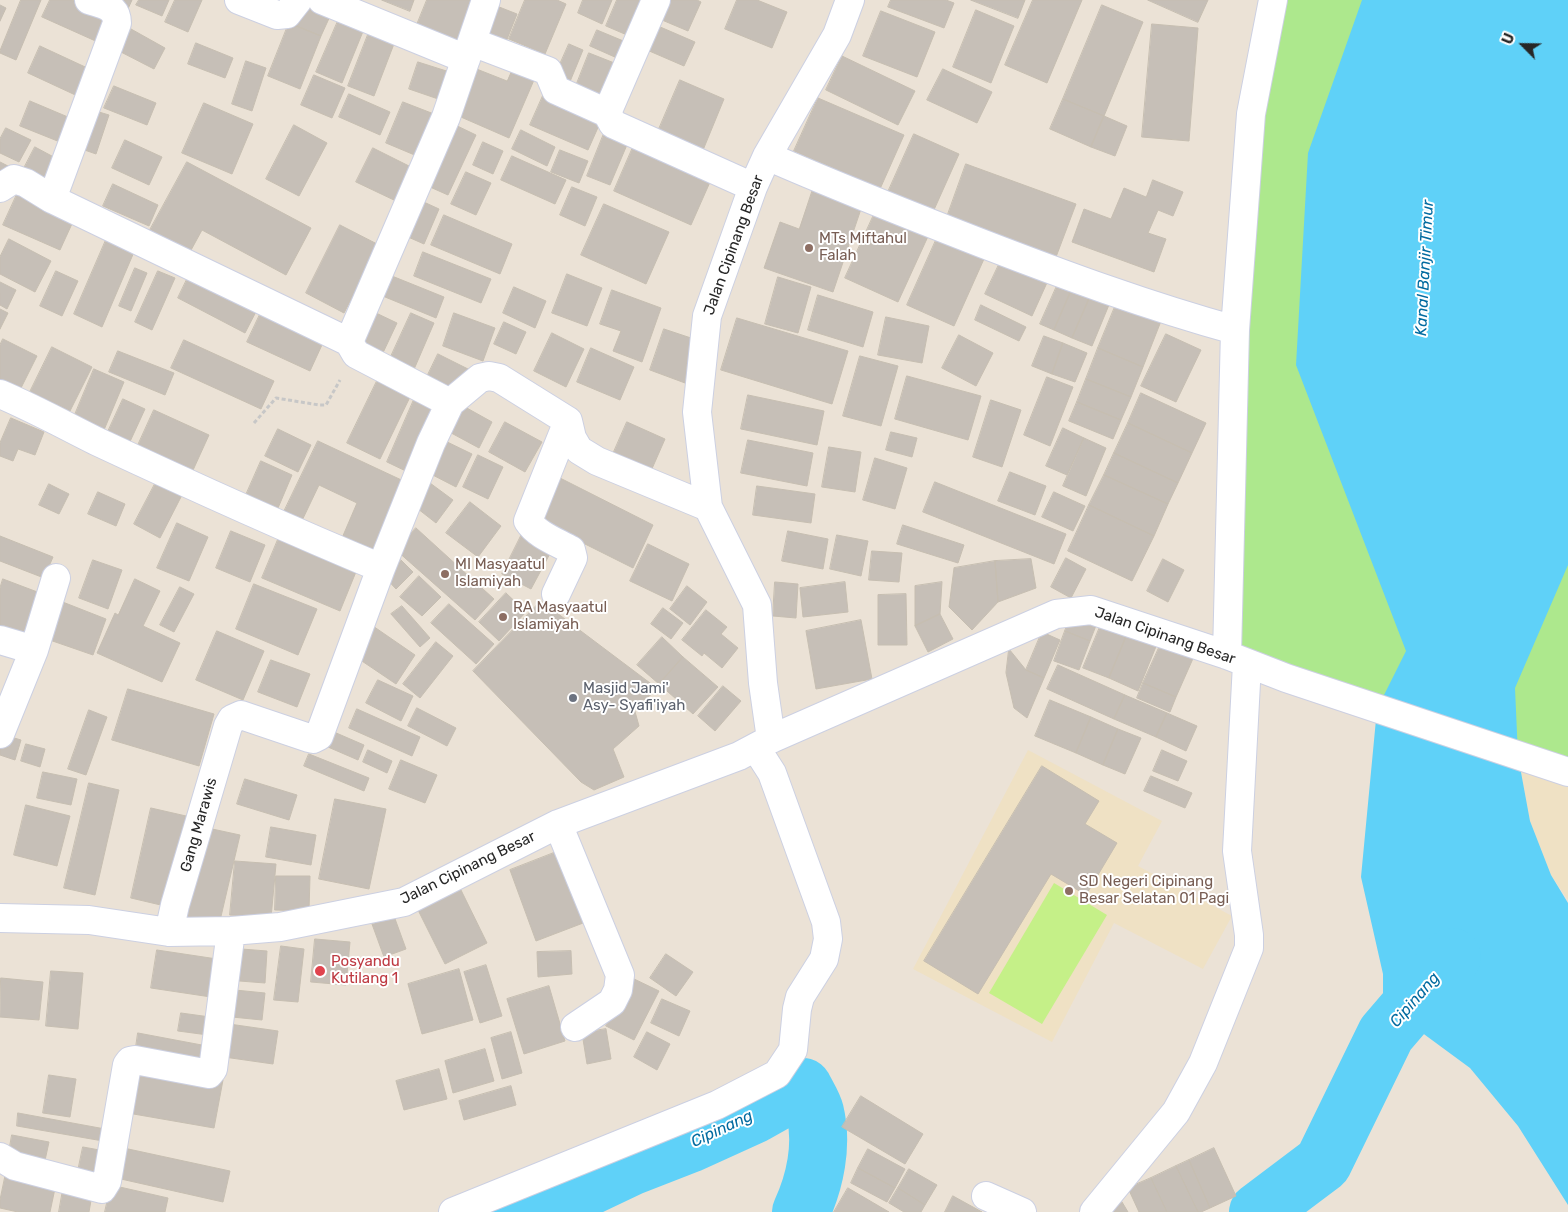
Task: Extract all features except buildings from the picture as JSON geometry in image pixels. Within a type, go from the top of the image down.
[{"type":"street","points":[[52,199],[115,31],[117,16],[112,8],[89,0]]},
{"type":"street","points":[[239,0],[277,16],[288,14],[298,0]]},
{"type":"street","points":[[322,0],[469,50],[548,71],[556,90],[606,113],[613,124],[753,187]]},
{"type":"street","points":[[352,348],[446,117],[486,0]]},
{"type":"street","points":[[606,113],[656,0]]},
{"type":"street","name":"Jalan Cipinang Besar","points":[[763,744],[763,683],[757,605],[708,507],[697,412],[706,316],[753,187],[767,156],[837,35],[850,0]]},
{"type":"street","points":[[1094,1212],[1176,1112],[1203,1063],[1249,948],[1249,934],[1237,851],[1235,330],[1251,114],[1273,0]]},
{"type":"street","points":[[767,156],[854,194],[1061,274],[1173,313],[1235,330]]},
{"type":"street","points":[[0,188],[14,179],[26,183],[52,199],[352,348],[450,403]]},
{"type":"street","points":[[0,394],[32,407],[95,440],[264,519],[381,568],[431,444],[450,403],[480,378],[489,376],[499,378],[568,421],[572,438],[579,450],[597,461],[708,507]]},
{"type":"street","points":[[556,594],[573,558],[571,550],[531,526],[528,521],[568,421]]},
{"type":"street","name":"Gang Marawis","points":[[169,932],[175,905],[228,726],[232,719],[241,715],[309,738],[313,739],[319,736],[381,568]]},
{"type":"street","points":[[0,734],[34,650],[56,578]]},
{"type":"street","name":"Jalan Cipinang Besar","points":[[0,918],[90,920],[169,932],[231,931],[280,927],[404,902],[558,824],[763,744],[1056,614],[1091,610],[1286,678],[1568,772]]},
{"type":"street","points":[[0,640],[34,650]]},
{"type":"street","points":[[453,1212],[716,1105],[777,1074],[786,1061],[793,1050],[800,997],[824,959],[828,939],[826,922],[772,774],[763,744]]},
{"type":"street","points":[[558,824],[620,975],[618,990],[612,1002],[575,1027]]},
{"type":"street","points":[[0,1157],[15,1166],[102,1189],[107,1181],[127,1065],[130,1061],[135,1060],[209,1074],[213,1069],[231,931]]},
{"type":"street","points":[[986,1196],[1022,1212]]},
{"type":"path","points":[[254,423],[276,398],[326,405],[352,348]]},
{"type":"shaded area","name":"SD Negeri Cipinang Besar Selatan 01 Pagi","points":[[1028,750],[1162,821],[1138,866],[1232,916],[1203,969],[1114,923],[1052,1042],[913,969]]},
{"type":"shaded area","points":[[1518,756],[1568,772],[1568,900],[1551,875],[1530,821]]},
{"type":"green space","points":[[1273,0],[1568,0],[1568,772],[1227,655],[1235,330]]},
{"type":"green space","points":[[1054,883],[1107,915],[1042,1024],[989,993]]},
{"type":"water","name":"Kanal Banjir Timur","points":[[1362,0],[1568,0],[1568,565],[1515,688],[1518,756],[1530,821],[1551,875],[1568,903],[1568,1205],[1518,1126],[1470,1068],[1383,1004],[1383,974],[1361,877],[1377,709],[1406,651],[1296,365],[1308,153]]},
{"type":"waterway","name":"Cipinang","points":[[1258,1212],[1323,1163],[1386,1034],[1452,957]]},
{"type":"waterway","name":"Cipinang","points":[[517,1212],[586,1188],[630,1167],[689,1144],[755,1114],[803,1087],[815,1112],[818,1150],[814,1176],[801,1212]]},
{"type":"place","name":"MTs Miftahul Falah","points":[[809,248]]},
{"type":"place","name":"MI Masyaatul Islamiyah","points":[[445,574]]},
{"type":"place","name":"RA Masyaatul Islamiyah","points":[[503,617]]},
{"type":"place","name":"Masjid Jami' Asy- Syafi'iyah","points":[[573,698]]},
{"type":"place","name":"SD Negeri Cipinang Besar Selatan 01 Pagi","points":[[1069,891]]},
{"type":"place","name":"Posyandu Kutilang 1","points":[[320,971]]}]
